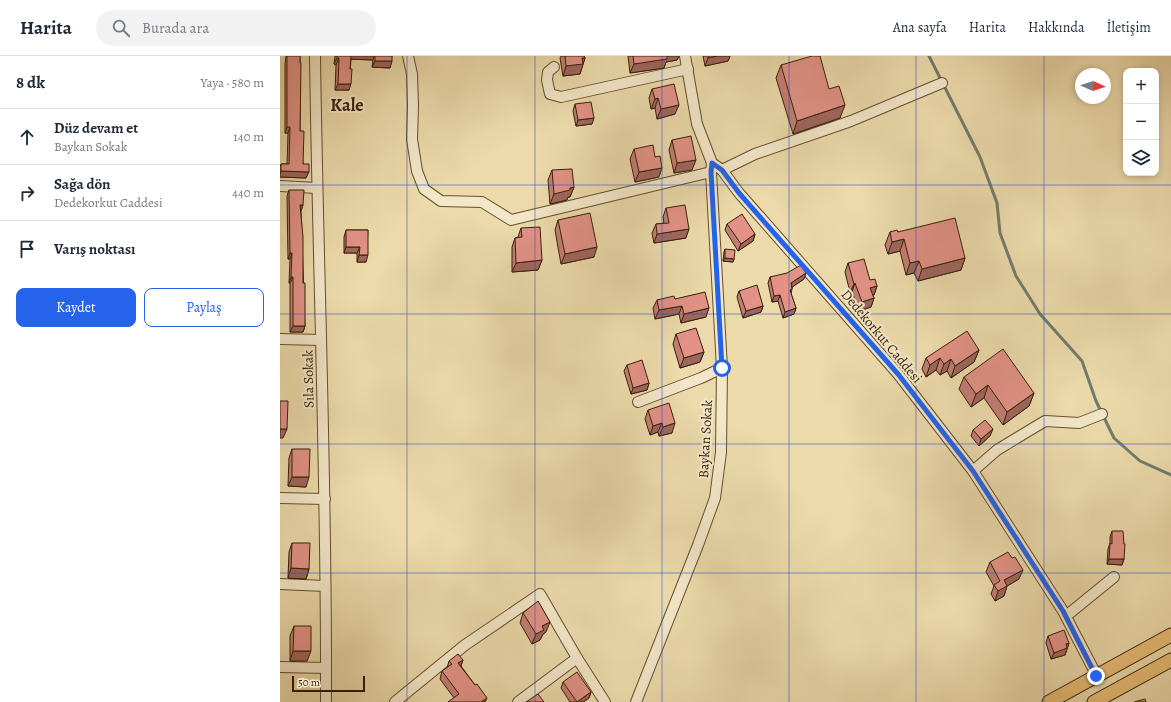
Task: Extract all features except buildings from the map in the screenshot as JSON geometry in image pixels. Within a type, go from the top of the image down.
[{"type":"main road","points":[[1049,702],[1171,635]]},
{"type":"main road","points":[[1094,702],[1108,699],[1171,660]]},
{"type":"street","name":"Sıla Sokak","points":[[315,56],[325,500],[326,702]]},
{"type":"street","points":[[408,56],[412,74],[412,139],[417,171],[424,189],[441,201],[482,202],[511,220],[712,167],[697,124],[685,56]]},
{"type":"street","points":[[554,68],[548,72],[547,80],[550,94],[561,97],[688,70]]},
{"type":"street","points":[[722,170],[755,154],[851,120],[942,83]]},
{"type":"street","name":"Dedekorkut Caddesi","points":[[712,167],[722,170],[739,193],[898,374],[973,471],[1066,616],[1096,676]]},
{"type":"street","name":"Baykan Sokak","points":[[636,702],[715,498],[721,452],[722,368],[712,167]]},
{"type":"street","points":[[280,186],[317,188]]},
{"type":"street","points":[[280,339],[321,340]]},
{"type":"street","points":[[638,402],[701,378],[722,368]]},
{"type":"street","points":[[973,471],[998,450],[1045,422],[1079,423],[1102,414]]},
{"type":"street","points":[[280,498],[325,500]]},
{"type":"street","points":[[1066,616],[1114,577]]},
{"type":"street","points":[[280,584],[325,586]]},
{"type":"street","points":[[395,702],[465,645],[540,594],[577,658],[605,702]]},
{"type":"street","points":[[518,702],[577,658]]},
{"type":"street","points":[[280,667],[326,668]]},
{"type":"waterway","points":[[929,56],[980,157],[997,203],[1000,233],[1016,276],[1040,314],[1082,361],[1096,401],[1114,438],[1140,461],[1171,475]]},
{"type":"district","name":"Kale","points":[[347,105]]},
{"type":"route","points":[[722,368],[711,172],[712,163],[722,170],[739,193],[898,374],[973,471],[1063,611],[1096,676]]}]
